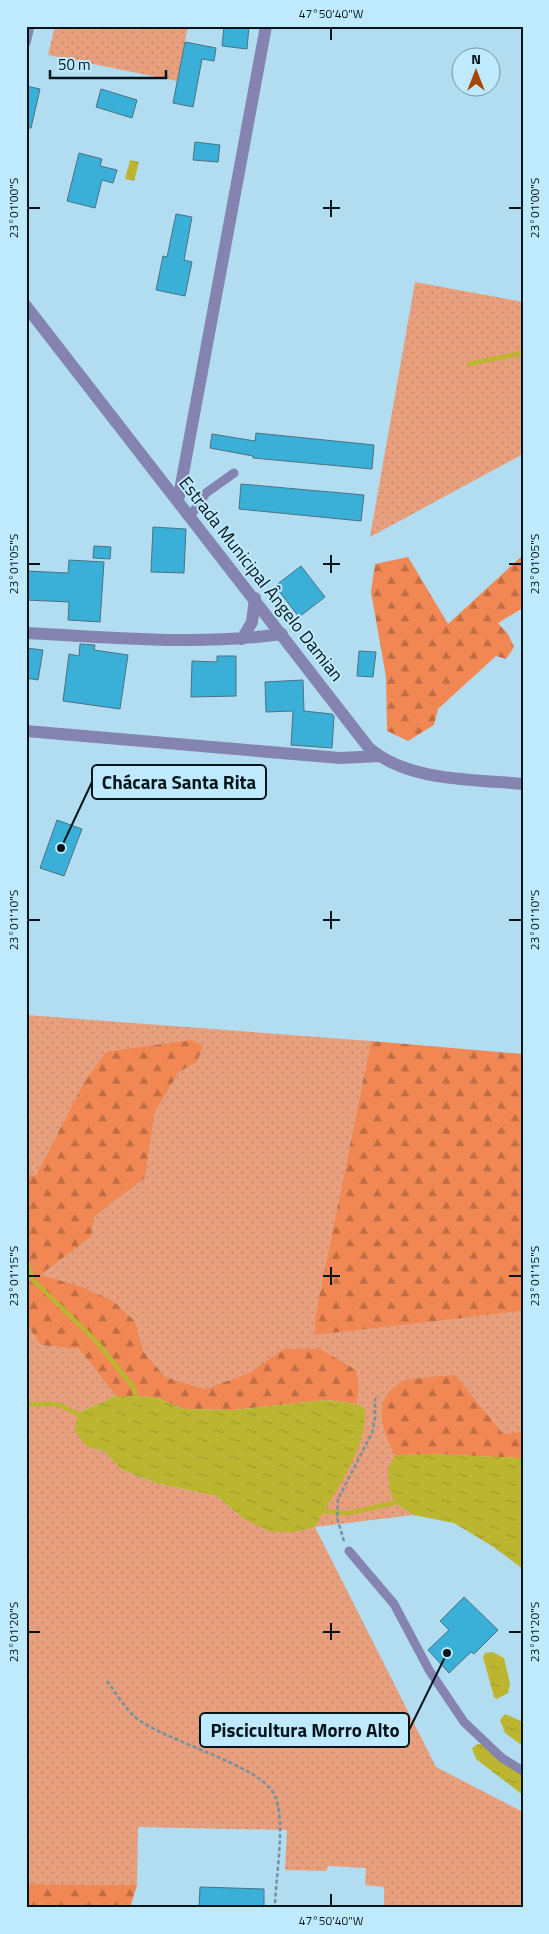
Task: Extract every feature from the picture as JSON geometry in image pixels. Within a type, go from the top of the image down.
[{"type":"street","points":[[178,500],[266,26]]},
{"type":"street","name":"Estrada Municipal Ângelo Damian","points":[[26,306],[255,598],[360,737],[380,756],[404,768],[437,775],[523,784]]},
{"type":"street","points":[[242,639],[252,622],[255,598]]},
{"type":"street","points":[[26,633],[166,640],[242,639],[282,634]]},
{"type":"street","points":[[26,731],[340,758],[380,756]]},
{"type":"lane","points":[[26,44],[30,26]]},
{"type":"lane","points":[[190,515],[206,493],[234,473]]},
{"type":"lane","points":[[349,1551],[394,1604],[432,1675],[464,1722],[498,1754],[523,1771]]},
{"type":"path","points":[[349,1551],[337,1518],[336,1507],[338,1499],[372,1432],[376,1418],[375,1398]]},
{"type":"path","points":[[107,1681],[135,1717],[153,1728],[234,1764],[263,1782],[274,1793],[280,1829],[275,1908]]},
{"type":"shaded area","points":[[55,26],[188,26],[177,81],[48,55]]},
{"type":"shaded area","points":[[415,282],[523,302],[523,454],[370,537]]},
{"type":"shaded area","points":[[26,1015],[371,1041],[315,1317],[314,1334],[523,1311],[523,1458],[434,1454],[394,1502],[413,1515],[315,1527],[365,1410],[357,1404],[359,1387],[285,1349],[250,1372],[206,1389],[165,1377],[144,1352],[135,1321],[112,1300],[80,1286],[39,1275],[91,1237],[95,1216],[145,1178],[155,1112],[179,1072],[197,1062],[106,1052],[85,1080],[36,1175],[27,1177]]},
{"type":"shaded area","points":[[26,1324],[41,1345],[79,1349],[116,1396],[77,1413],[87,1447],[104,1451],[122,1470],[159,1484],[217,1496],[244,1519],[315,1527],[436,1767],[523,1812],[523,1908],[384,1908],[384,1887],[365,1885],[366,1868],[328,1866],[326,1871],[285,1870],[287,1830],[138,1827],[137,1885],[26,1884]]},
{"type":"green space","points":[[523,555],[523,608],[498,623],[508,634],[514,647],[506,659],[496,656],[438,709],[434,725],[408,741],[387,731],[386,677],[371,592],[375,564],[408,557],[448,624]]},
{"type":"green space","points":[[191,1040],[203,1045],[197,1062],[179,1072],[155,1112],[145,1178],[95,1216],[91,1237],[40,1275],[80,1286],[112,1300],[135,1321],[144,1352],[165,1377],[206,1389],[250,1372],[284,1349],[320,1349],[356,1370],[359,1387],[357,1404],[326,1400],[233,1410],[184,1409],[155,1397],[116,1396],[79,1349],[41,1345],[26,1324],[26,1176],[36,1175],[85,1080],[106,1052]]},
{"type":"green space","points":[[371,1041],[523,1054],[523,1311],[314,1335],[315,1317]]},
{"type":"green space","points":[[455,1375],[503,1434],[523,1432],[523,1458],[434,1454],[395,1455],[386,1436],[382,1416],[382,1407],[392,1389],[401,1382],[418,1378]]},
{"type":"green space","points":[[26,1884],[137,1885],[130,1908],[26,1908]]},
{"type":"water","points":[[130,160],[139,162],[134,181],[125,179]]},
{"type":"water","points":[[116,1396],[155,1397],[184,1409],[233,1410],[326,1400],[357,1404],[365,1409],[365,1423],[348,1470],[315,1527],[294,1532],[271,1532],[244,1519],[217,1496],[159,1484],[122,1470],[104,1451],[87,1447],[75,1431],[77,1413]]},
{"type":"water","points":[[434,1454],[523,1458],[523,1569],[492,1546],[454,1523],[413,1515],[394,1502],[389,1487],[388,1469],[395,1455]]},
{"type":"water","points":[[492,1652],[504,1658],[510,1684],[508,1693],[497,1699],[494,1697],[483,1657],[485,1653]]},
{"type":"water","points":[[505,1714],[523,1722],[523,1746],[505,1733],[500,1720]]},
{"type":"water","points":[[478,1744],[483,1744],[523,1773],[523,1795],[476,1759],[472,1748]]},
{"type":"building","points":[[224,26],[249,26],[247,49],[222,46]]},
{"type":"building","points":[[185,42],[216,48],[214,61],[202,59],[193,107],[173,103]]},
{"type":"building","points":[[26,86],[40,89],[31,128],[26,128]]},
{"type":"building","points":[[101,89],[137,100],[132,118],[96,107]]},
{"type":"building","points":[[195,142],[220,145],[218,162],[193,160]]},
{"type":"building","points":[[79,153],[102,159],[100,166],[117,170],[113,183],[102,180],[95,208],[67,201]]},
{"type":"building","points":[[176,214],[192,217],[184,260],[192,262],[185,296],[156,290],[163,256],[167,257]]},
{"type":"building","points":[[256,433],[374,445],[372,469],[253,458],[253,456],[210,448],[212,434],[255,441]]},
{"type":"building","points":[[241,484],[364,495],[361,521],[239,509]]},
{"type":"building","points":[[153,527],[186,529],[184,573],[151,572]]},
{"type":"building","points":[[94,546],[111,547],[110,559],[93,558]]},
{"type":"building","points":[[69,560],[104,562],[100,622],[68,620],[69,602],[26,600],[26,571],[68,573]]},
{"type":"building","points":[[301,566],[325,597],[299,617],[275,586]]},
{"type":"building","points":[[80,644],[95,645],[94,650],[128,655],[120,709],[63,701],[69,654],[79,656]]},
{"type":"building","points":[[26,648],[43,650],[38,680],[26,678]]},
{"type":"building","points":[[359,651],[376,652],[373,677],[357,676]]},
{"type":"building","points":[[217,656],[236,656],[236,696],[191,697],[192,661],[217,662]]},
{"type":"building","points":[[303,680],[304,711],[332,714],[334,716],[332,748],[291,745],[293,711],[266,712],[265,682]]},
{"type":"building","points":[[57,820],[82,829],[64,876],[40,868]]},
{"type":"building","points":[[464,1597],[498,1630],[474,1654],[471,1652],[449,1673],[428,1650],[449,1630],[440,1621]]},
{"type":"building","points":[[200,1887],[264,1889],[264,1908],[199,1908]]},
{"type":"waterway","points":[[469,364],[523,353]]},
{"type":"waterway","points":[[26,1258],[32,1279],[96,1341],[134,1388],[137,1403]]},
{"type":"waterway","points":[[26,1404],[57,1404],[80,1415]]},
{"type":"waterway","points":[[318,1511],[349,1513],[398,1502]]},
{"type":"place","name":"Chácara Santa Rita","points":[[61,848]]},
{"type":"place","name":"Piscicultura Morro Alto","points":[[447,1653]]}]
